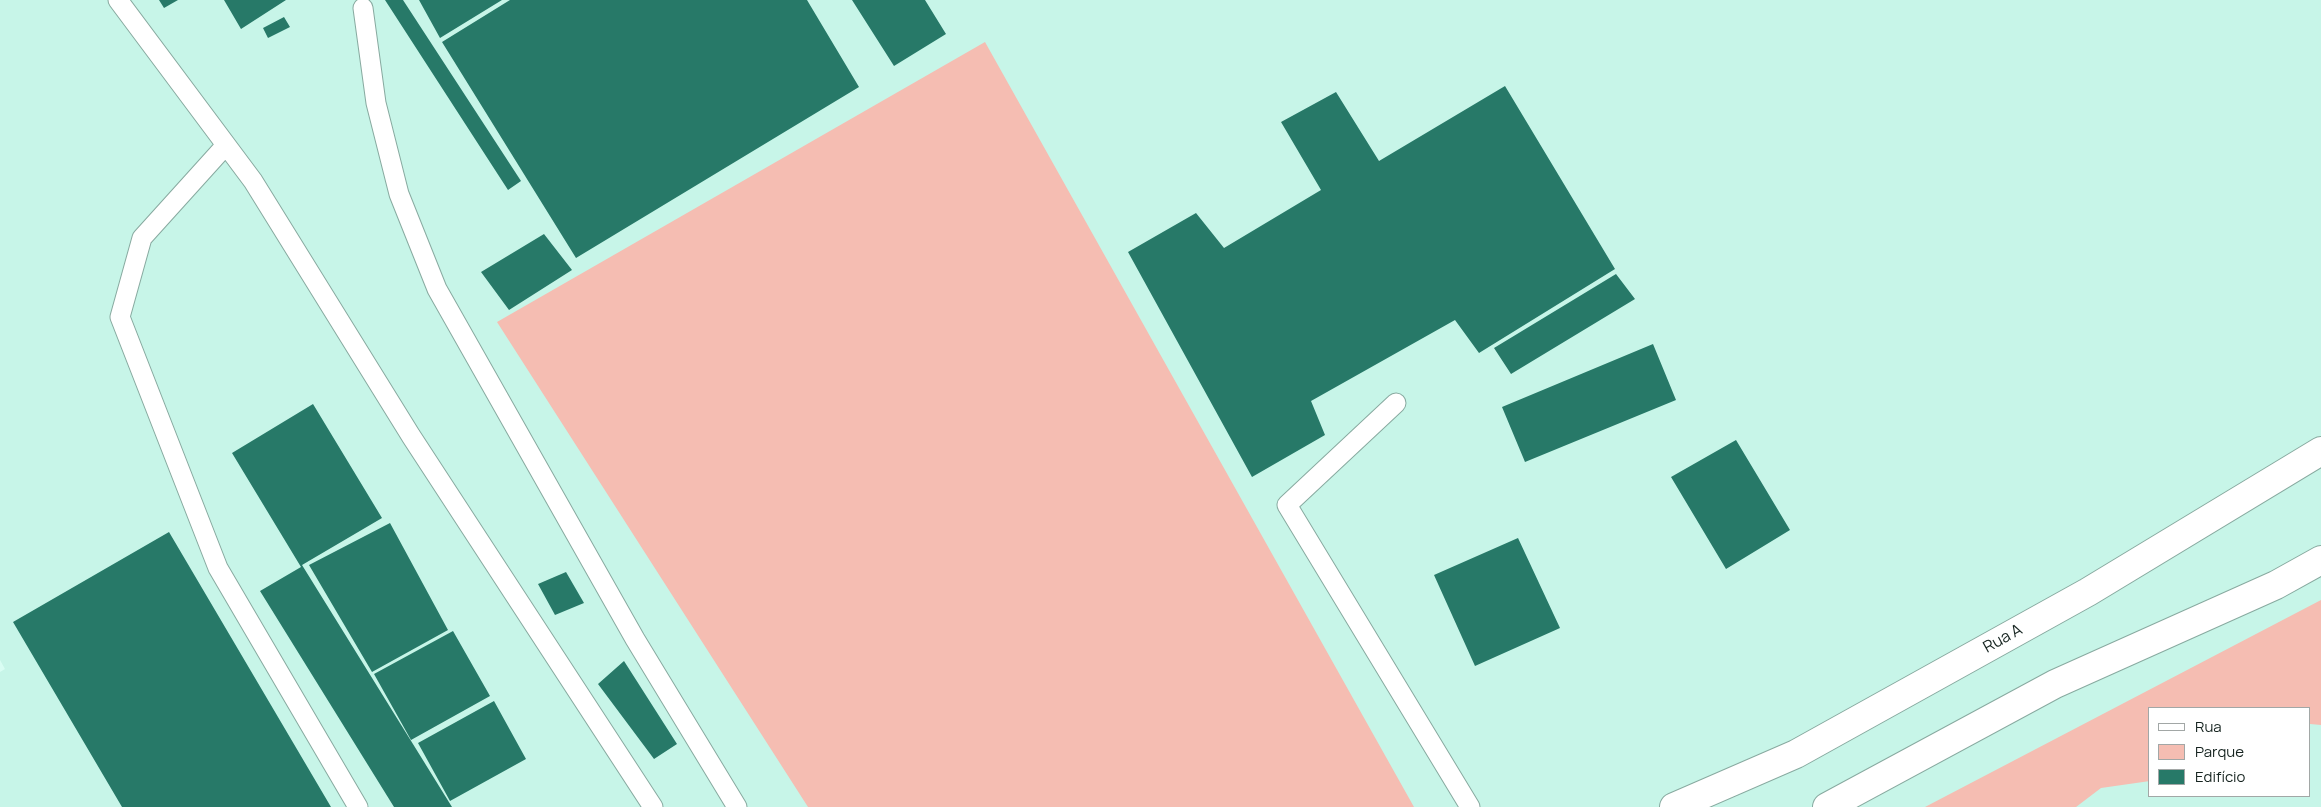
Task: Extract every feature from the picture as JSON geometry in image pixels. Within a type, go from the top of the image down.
[{"type":"street","name":"Rua A","points":[[1674,807],[1796,754],[2088,592],[2321,451]]},
{"type":"street","points":[[1827,807],[2055,684],[2276,585],[2321,560]]},
{"type":"lane","points":[[118,0],[253,181],[411,436],[653,807]]},
{"type":"lane","points":[[363,8],[376,103],[399,194],[437,289],[635,639],[737,807]]},
{"type":"lane","points":[[226,145],[142,238],[120,317],[218,568],[358,807]]},
{"type":"lane","points":[[1396,403],[1287,506],[1470,807]]},
{"type":"shaded area","points":[[0,0],[2321,0],[2321,807],[0,807],[0,672],[5,669],[0,660]]},
{"type":"green space","points":[[985,42],[1414,807],[808,807],[497,322]]},
{"type":"green space","points":[[2321,600],[2321,725],[2311,724],[2311,707],[2148,707],[2148,781],[2101,788],[2076,807],[1925,807]]},
{"type":"building","points":[[159,0],[178,0],[164,8]]},
{"type":"building","points":[[224,0],[286,0],[241,29]]},
{"type":"building","points":[[385,0],[403,0],[521,181],[508,190]]},
{"type":"building","points":[[419,0],[502,0],[440,38]]},
{"type":"building","points":[[510,0],[807,0],[859,87],[576,258],[442,42]]},
{"type":"building","points":[[852,0],[925,0],[946,34],[894,66]]},
{"type":"building","points":[[284,17],[290,27],[268,38],[263,28]]},
{"type":"building","points":[[1505,86],[1615,269],[1479,353],[1455,320],[1311,401],[1325,435],[1252,477],[1128,252],[1196,213],[1224,248],[1321,190],[1281,122],[1336,92],[1379,161]]},
{"type":"building","points":[[544,234],[572,270],[509,310],[481,272]]},
{"type":"building","points":[[1616,274],[1635,299],[1511,374],[1494,348]]},
{"type":"building","points":[[1653,344],[1676,400],[1525,462],[1502,407]]},
{"type":"building","points":[[313,404],[382,518],[302,565],[452,807],[394,807],[260,591],[301,567],[232,453]]},
{"type":"building","points":[[1736,440],[1790,530],[1726,569],[1671,477]]},
{"type":"building","points":[[390,523],[448,630],[372,672],[309,565]]},
{"type":"building","points":[[169,532],[331,807],[122,807],[13,622]]},
{"type":"building","points":[[1518,538],[1560,628],[1475,666],[1434,575]]},
{"type":"building","points":[[566,572],[584,603],[555,615],[538,584]]},
{"type":"building","points":[[453,631],[490,696],[411,740],[374,674]]},
{"type":"building","points":[[624,661],[677,744],[654,759],[598,684]]},
{"type":"building","points":[[494,701],[526,759],[450,801],[418,743]]}]
